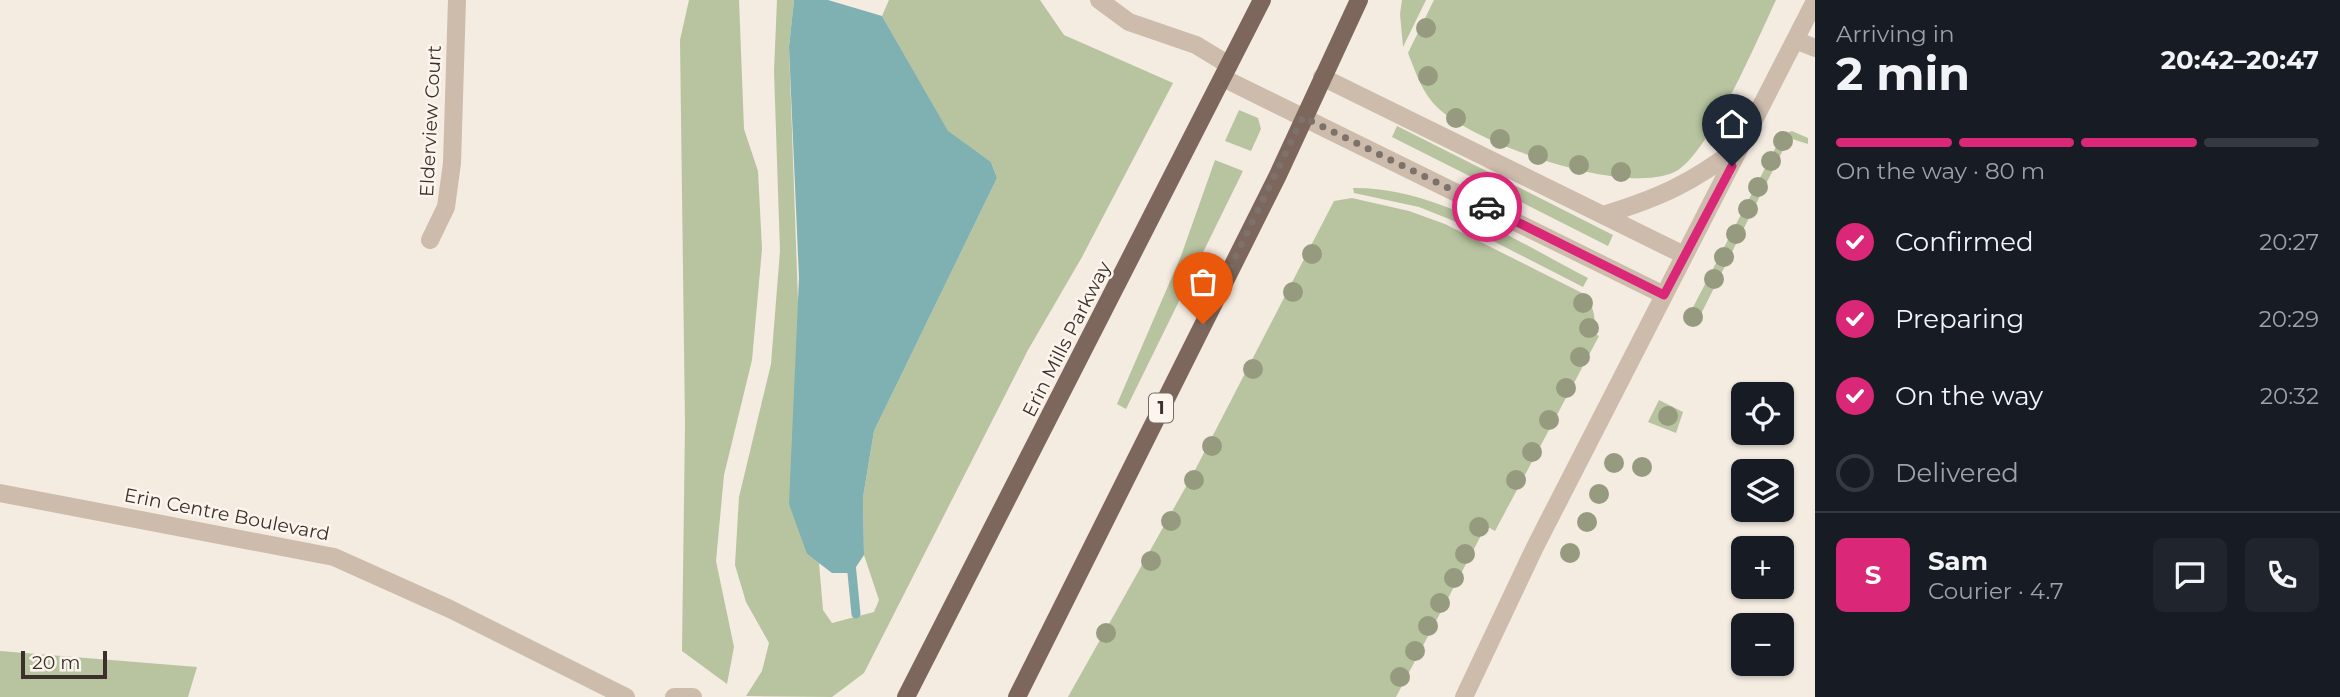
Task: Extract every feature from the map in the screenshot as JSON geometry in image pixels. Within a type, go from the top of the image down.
[{"type":"main road","name":"Erin Mills Parkway","points":[[906,697],[1262,0]]},
{"type":"main road","name":"1","points":[[1017,697],[1278,175],[1359,0]]},
{"type":"street","name":"Elderview Court","points":[[430,240],[446,207],[452,163],[457,0]]},
{"type":"street","points":[[1099,0],[1129,22],[1196,45],[1226,71],[1303,117],[1664,295]]},
{"type":"street","points":[[1464,697],[1525,567],[1815,1]]},
{"type":"street","points":[[1795,40],[1815,48]]},
{"type":"street","points":[[1322,77],[1684,255]]},
{"type":"street","points":[[1602,215],[1656,198],[1702,175],[1744,143]]},
{"type":"street","name":"Erin Centre Boulevard","points":[[0,493],[334,556],[450,609],[626,697]]},
{"type":"street","points":[[674,697],[694,697]]},
{"type":"green space","points":[[689,0],[739,0],[744,129],[758,171],[762,249],[752,360],[724,475],[716,561],[734,647],[727,684],[682,651],[685,424],[680,40]]},
{"type":"green space","points":[[777,0],[794,0],[789,47],[807,554],[819,563],[823,610],[832,623],[874,612],[879,600],[864,555],[863,497],[874,431],[997,178],[991,162],[948,132],[882,16],[889,0],[1040,0],[1064,35],[1173,83],[1082,257],[1028,350],[864,673],[832,697],[746,696],[762,671],[769,643],[746,602],[735,565],[739,497],[771,364],[780,251],[774,71]]},
{"type":"green space","points":[[1402,0],[1426,0],[1403,47],[1400,14]]},
{"type":"green space","points":[[1434,0],[1776,0],[1733,92],[1705,140],[1691,158],[1678,170],[1656,177],[1626,178],[1591,173],[1518,151],[1484,137],[1438,108],[1424,89],[1408,53]]},
{"type":"green space","points":[[1239,110],[1258,118],[1261,129],[1251,151],[1225,141]]},
{"type":"green space","points":[[1397,126],[1613,235],[1608,246],[1392,137]]},
{"type":"green space","points":[[1792,131],[1808,138],[1808,144],[1789,138],[1696,324],[1687,319],[1778,143],[1784,134]]},
{"type":"green space","points":[[1215,160],[1243,171],[1126,409],[1117,404],[1181,256]]},
{"type":"green space","points":[[1353,188],[1415,196],[1445,206],[1504,233],[1588,278],[1583,287],[1454,221],[1419,207],[1354,193]]},
{"type":"green space","points":[[1352,198],[1409,211],[1445,224],[1582,293],[1592,307],[1594,333],[1599,336],[1495,531],[1486,526],[1396,697],[1068,697],[1193,474],[1334,201]]},
{"type":"green space","points":[[1659,400],[1683,412],[1676,433],[1648,422]]},
{"type":"green space","points":[[0,651],[197,667],[188,697],[0,697]]},
{"type":"water","points":[[794,0],[828,0],[882,16],[948,131],[991,162],[997,178],[874,431],[863,497],[864,555],[852,573],[832,573],[807,554],[789,504],[799,278],[789,47]]},
{"type":"waterway","points":[[851,563],[856,614]]},
{"type":"way so far","points":[[1203,324],[1278,175],[1303,117],[1487,207]]},
{"type":"route","points":[[1487,207],[1664,295],[1732,166]]}]
